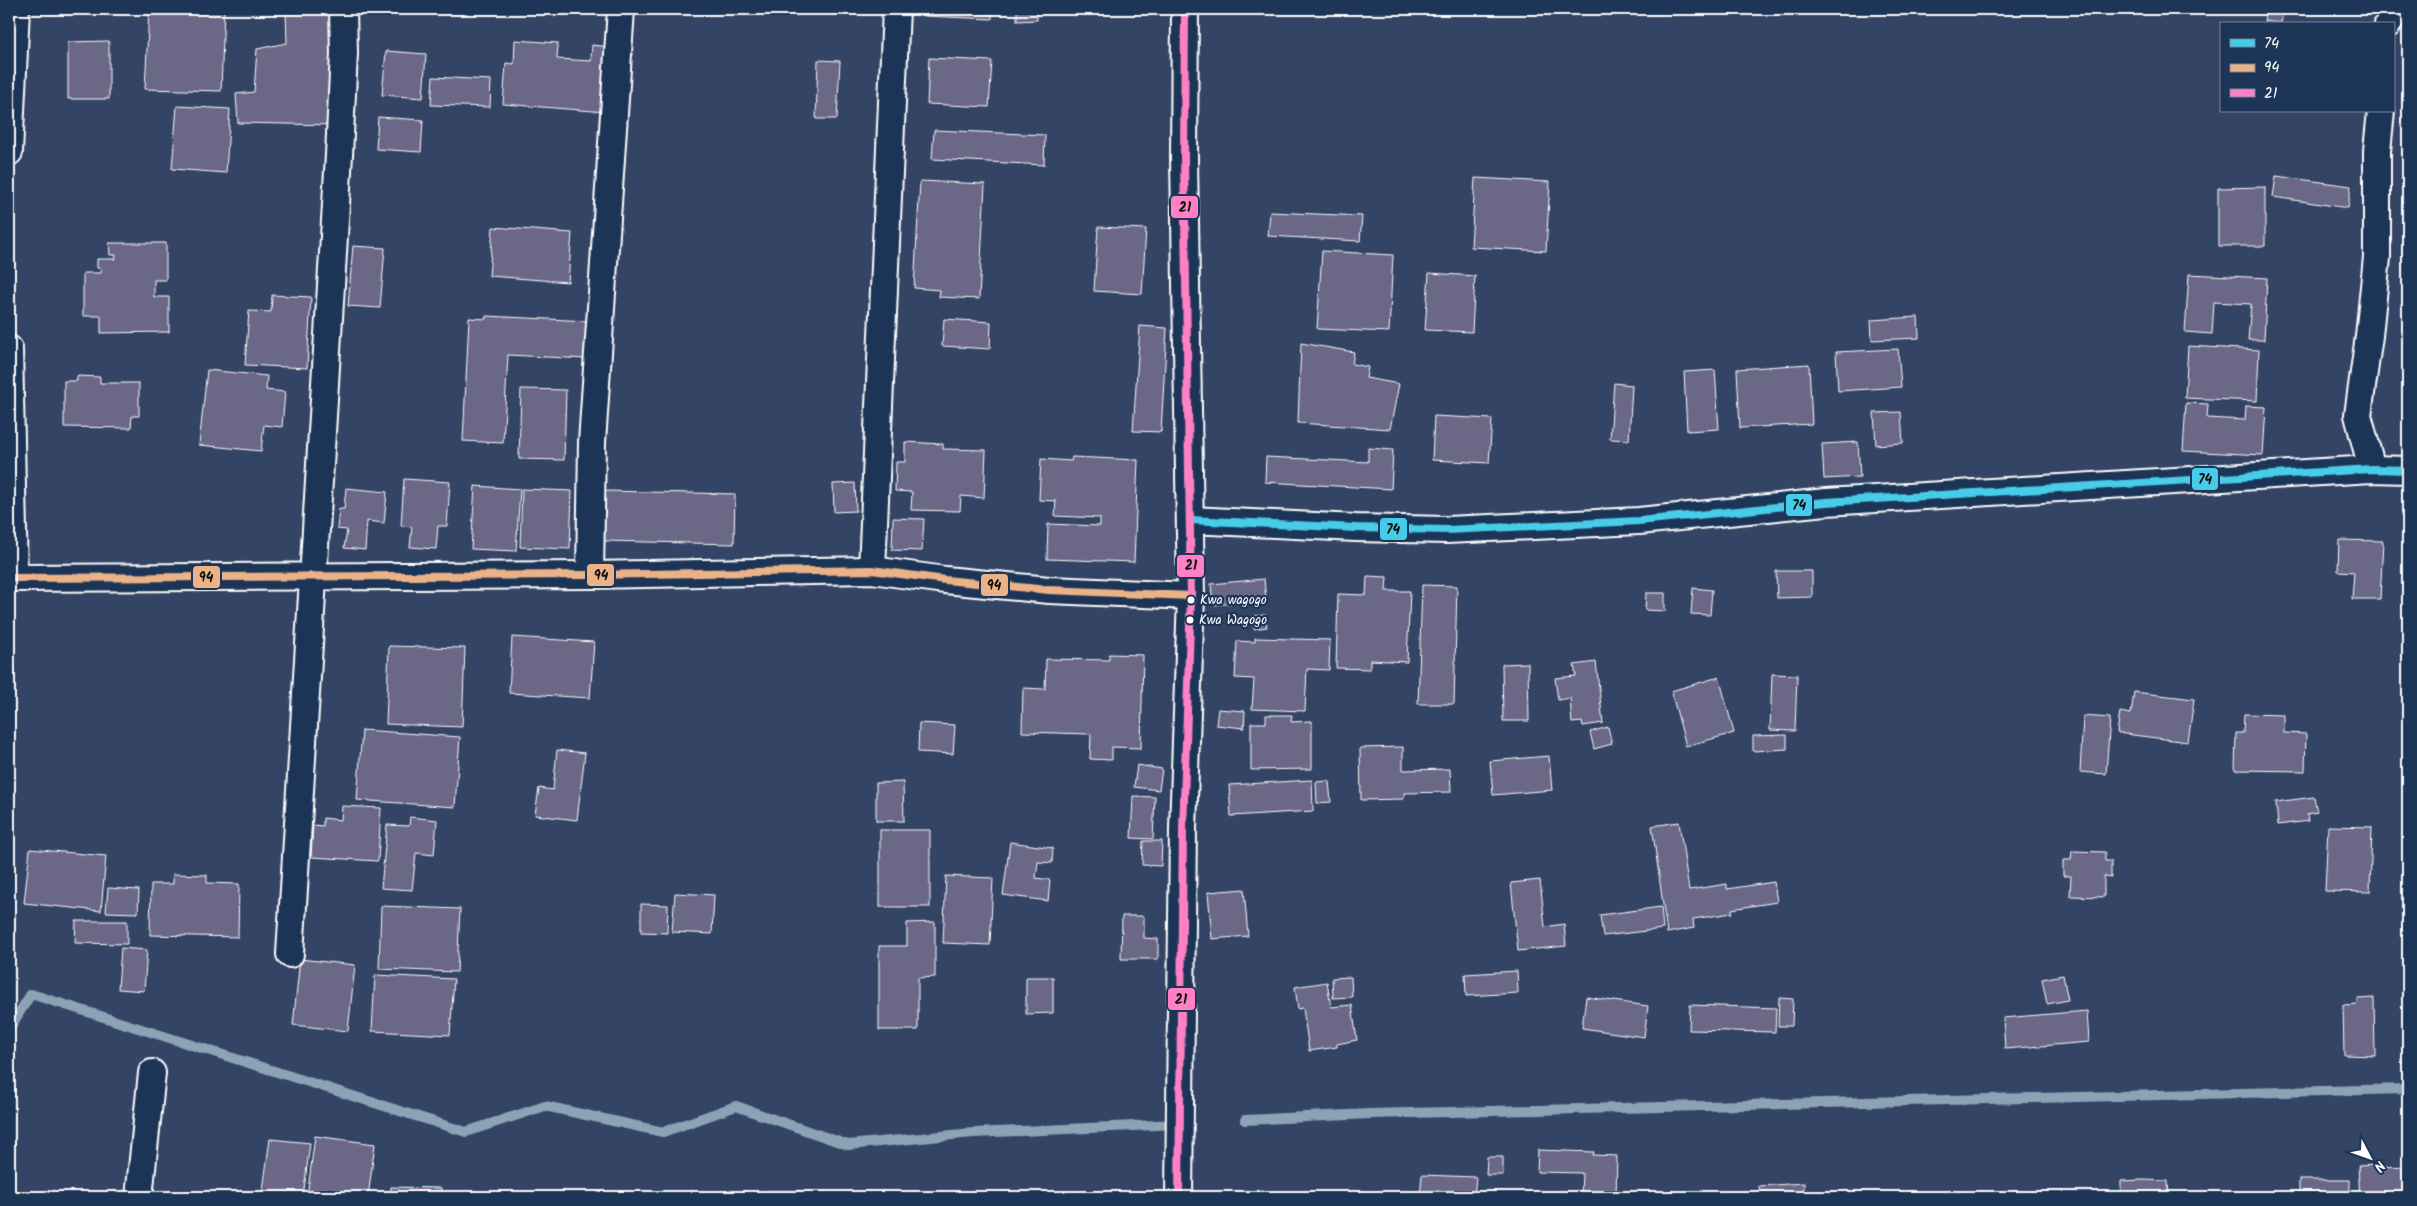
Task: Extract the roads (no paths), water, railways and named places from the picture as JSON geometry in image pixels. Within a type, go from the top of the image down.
[{"type":"street","points":[[9,152],[16,9]]},
{"type":"street","points":[[290,954],[344,53],[343,9]]},
{"type":"street","points":[[590,575],[592,442],[621,9]]},
{"type":"street","points":[[872,570],[896,9]]},
{"type":"street","points":[[1179,1197],[1183,829],[1191,596],[1184,158],[1185,9]]},
{"type":"street","points":[[2389,22],[2397,9]]},
{"type":"street","points":[[2372,469],[2358,415],[2377,257],[2377,151],[2381,112]]},
{"type":"street","points":[[9,349],[11,578],[590,575],[872,570],[945,580],[1049,590],[1191,596]]},
{"type":"street","points":[[1190,520],[1356,528],[1457,529],[1639,521],[1826,502],[2372,469],[2408,470]]},
{"type":"street","points":[[139,1197],[152,1073]]},
{"type":"waterway","points":[[9,1029],[31,994],[466,1132],[545,1106],[663,1132],[736,1106],[848,1145],[973,1133],[1179,1124]]},
{"type":"waterway","points":[[1245,1120],[1369,1114],[2408,1089]]},
{"type":"place","name":"Kwa wagogo","points":[[1191,600]]},
{"type":"place","name":"Kwa Wagogo","points":[[1190,620]]}]
